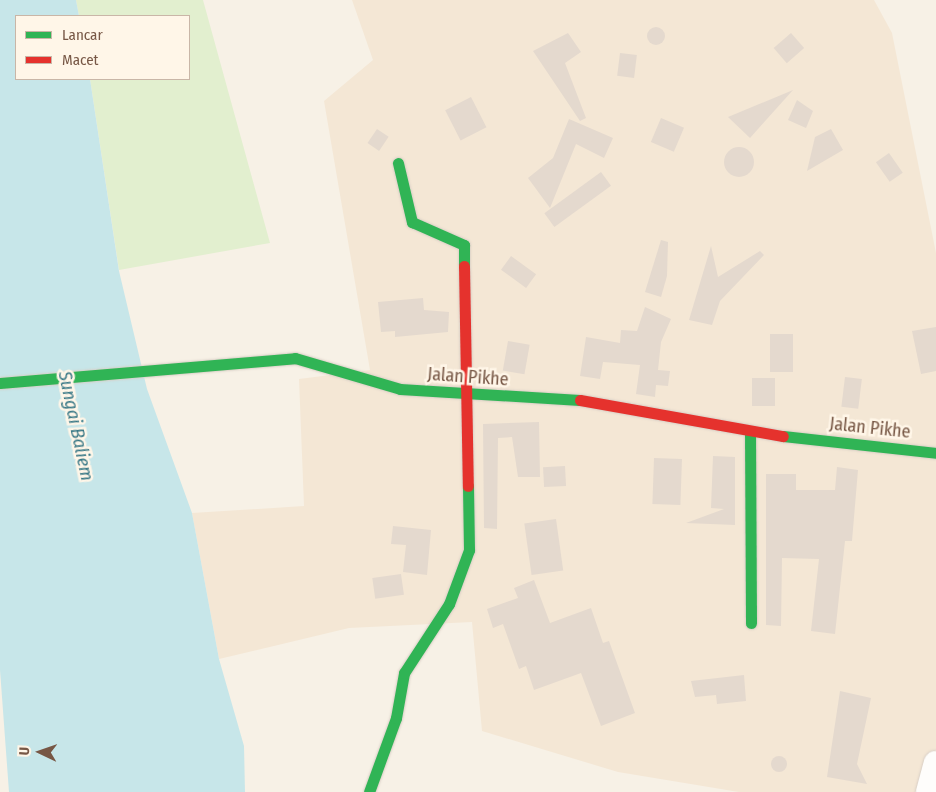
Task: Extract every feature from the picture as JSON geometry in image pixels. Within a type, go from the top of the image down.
[{"type":"main road","points":[[369,792],[396,718],[404,673],[449,604],[469,550],[468,396],[464,245],[412,222],[398,163]]},
{"type":"main road","name":"Jalan Pikhe","points":[[0,383],[247,359],[295,358],[400,390],[468,396],[588,401],[750,431],[936,453]]},
{"type":"main road","points":[[750,431],[751,623]]},
{"type":"street","points":[[928,792],[936,763]]},
{"type":"shaded area","points":[[352,0],[874,0],[892,33],[936,253],[936,792],[739,792],[618,772],[482,731],[472,622],[349,628],[219,659],[192,513],[304,506],[299,379],[370,370],[324,101],[373,60]]},
{"type":"green space","points":[[76,0],[203,0],[270,243],[119,270],[90,80],[190,80],[190,15],[79,15]]},
{"type":"water","name":"Sungai Baliem","points":[[0,0],[76,0],[79,15],[15,15],[15,80],[90,80],[119,271],[147,389],[192,513],[219,659],[244,746],[245,792],[9,792],[0,670]]},
{"type":"building","points":[[656,27],[662,30],[665,36],[662,42],[656,45],[650,42],[647,36],[650,30]]},
{"type":"building","points":[[568,33],[581,52],[565,63],[586,118],[580,121],[533,51]]},
{"type":"building","points":[[791,33],[804,48],[787,63],[774,48]]},
{"type":"building","points":[[620,53],[637,55],[634,78],[617,76]]},
{"type":"building","points":[[793,90],[750,138],[728,117]]},
{"type":"building","points":[[471,97],[486,127],[461,140],[445,110]]},
{"type":"building","points":[[797,100],[813,111],[806,128],[788,120]]},
{"type":"building","points":[[661,118],[684,128],[674,152],[651,142]]},
{"type":"building","points":[[569,119],[613,138],[604,158],[576,144],[550,208],[528,178],[553,158]]},
{"type":"building","points":[[377,129],[389,137],[379,151],[367,143]]},
{"type":"building","points":[[831,129],[843,150],[807,171],[815,137]]},
{"type":"building","points":[[739,147],[750,151],[754,162],[750,173],[739,177],[728,173],[724,162],[728,151]]},
{"type":"building","points":[[889,153],[903,173],[890,182],[876,162]]},
{"type":"building","points":[[601,172],[611,186],[554,227],[544,213]]},
{"type":"building","points":[[661,240],[668,242],[667,276],[661,297],[645,292]]},
{"type":"building","points":[[711,246],[718,277],[760,251],[764,255],[720,301],[712,325],[689,320]]},
{"type":"building","points":[[511,256],[536,274],[526,288],[501,270]]},
{"type":"building","points":[[423,298],[424,310],[449,312],[448,332],[395,337],[395,331],[381,332],[378,302]]},
{"type":"building","points":[[645,307],[671,319],[661,342],[658,370],[670,371],[668,386],[656,385],[655,397],[636,394],[640,365],[603,362],[600,379],[580,376],[586,337],[620,343],[621,330],[637,331]]},
{"type":"building","points":[[936,327],[936,371],[921,374],[912,331]]},
{"type":"building","points":[[770,334],[793,334],[793,372],[770,372]]},
{"type":"building","points":[[508,341],[530,345],[524,374],[503,371]]},
{"type":"building","points":[[845,377],[862,379],[858,409],[841,407]]},
{"type":"building","points":[[752,378],[775,378],[775,406],[752,406]]},
{"type":"building","points":[[539,422],[540,477],[518,477],[512,437],[498,438],[497,529],[484,528],[483,424]]},
{"type":"building","points":[[713,456],[735,457],[735,525],[686,523],[724,509],[711,508]]},
{"type":"building","points":[[654,458],[682,459],[680,505],[652,504]]},
{"type":"building","points":[[565,466],[566,486],[544,487],[543,467]]},
{"type":"building","points":[[837,467],[858,470],[852,541],[845,541],[835,634],[811,631],[819,559],[782,558],[781,626],[766,625],[766,474],[796,474],[796,490],[835,490]]},
{"type":"building","points":[[556,519],[563,570],[532,575],[524,523]]},
{"type":"building","points":[[393,526],[431,530],[427,575],[403,572],[406,545],[391,544]]},
{"type":"building","points":[[401,574],[404,595],[375,599],[372,578]]},
{"type":"building","points":[[534,580],[550,623],[591,608],[603,643],[609,641],[635,713],[601,726],[581,673],[534,690],[526,666],[519,669],[503,624],[493,628],[487,609],[518,598],[514,588]]},
{"type":"building","points":[[744,675],[746,701],[717,704],[716,695],[695,697],[691,681]]},
{"type":"building","points":[[840,691],[871,698],[857,764],[867,784],[827,777]]},
{"type":"building","points":[[779,756],[785,758],[787,764],[785,770],[779,772],[773,770],[771,764],[773,758]]},
{"type":"traffic: fast","points":[[398,163],[412,222],[464,245],[464,266]]},
{"type":"traffic: fast","points":[[0,383],[295,358],[400,389],[580,400]]},
{"type":"traffic: fast","points":[[750,431],[751,623]]},
{"type":"traffic: fast","points":[[783,436],[936,453]]},
{"type":"traffic: fast","points":[[369,792],[396,718],[404,673],[449,604],[469,550],[468,486]]},
{"type":"traffic: jam","points":[[464,266],[468,486]]},
{"type":"traffic: jam","points":[[580,400],[783,436]]}]
